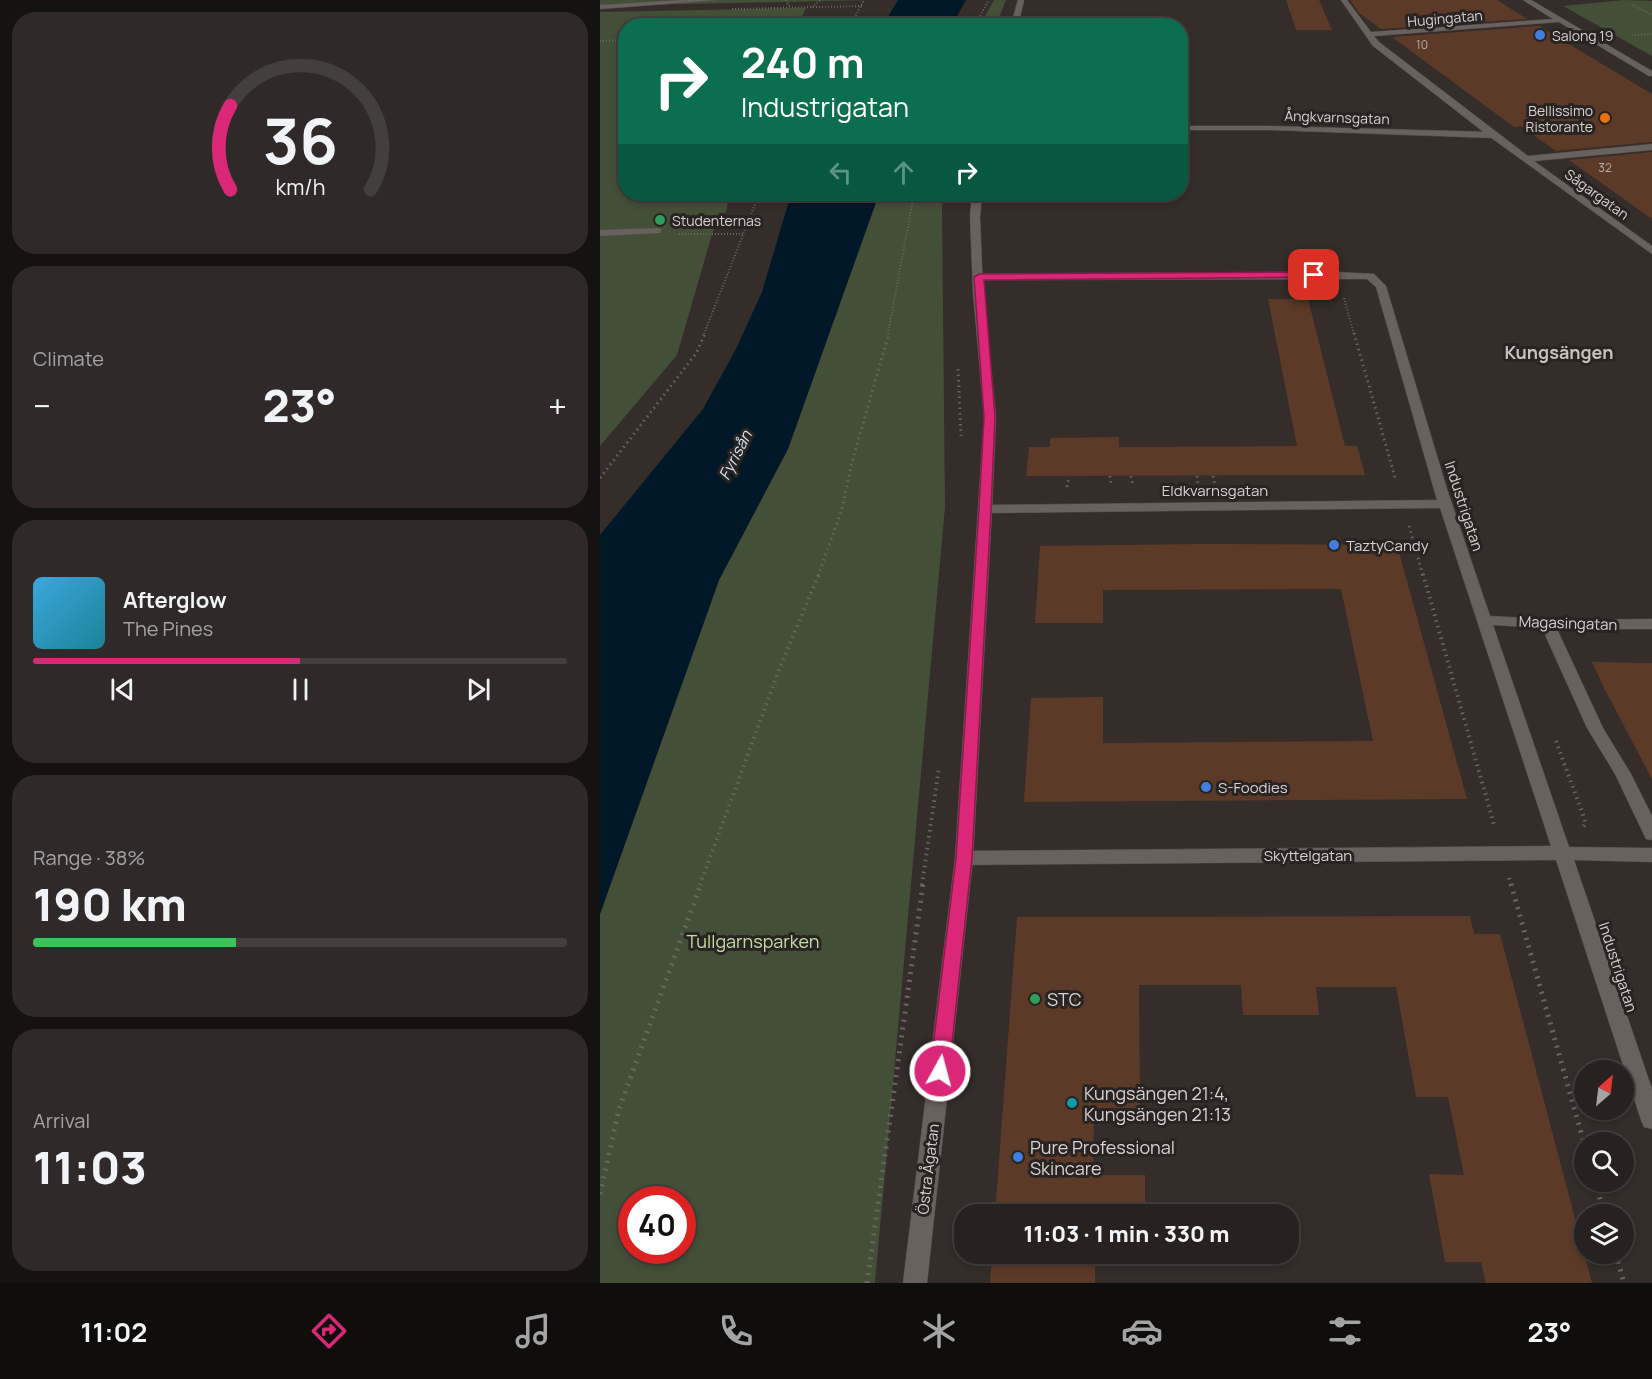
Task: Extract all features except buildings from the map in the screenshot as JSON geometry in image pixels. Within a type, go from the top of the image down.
[{"type":"street","points":[[600,7],[715,0]]},
{"type":"street","points":[[1016,18],[1021,0]]},
{"type":"street","points":[[1344,0],[1376,44],[1526,159],[1652,147]]},
{"type":"street","points":[[1526,0],[1652,74]]},
{"type":"street","name":"Hugingatan","points":[[1368,34],[1560,20]]},
{"type":"street","name":"Ångkvarnsgatan","points":[[1188,128],[1269,128],[1493,135]]},
{"type":"street","name":"Sågargatan","points":[[1526,159],[1652,251]]},
{"type":"street","name":"Östra Ågatan","points":[[915,1283],[964,858],[985,509],[990,417],[975,217],[976,201]]},
{"type":"street","points":[[600,233],[658,231]]},
{"type":"street","name":"Industrigatan","points":[[979,277],[1338,275],[1370,276],[1381,286],[1446,504],[1652,1120]]},
{"type":"street","name":"Eldkvarnsgatan","points":[[985,509],[1446,504]]},
{"type":"street","name":"Magasingatan","points":[[1485,620],[1547,624],[1652,624]]},
{"type":"street","points":[[1547,624],[1595,728],[1623,774],[1652,834]]},
{"type":"street","name":"Skyttelgatan","points":[[964,858],[1563,853],[1652,855]]},
{"type":"path","points":[[786,0],[790,8]]},
{"type":"path","points":[[812,7],[821,0]]},
{"type":"path","points":[[854,18],[864,0]]},
{"type":"path","points":[[979,18],[989,0]]},
{"type":"path","points":[[1633,5],[1652,15]]},
{"type":"path","points":[[600,41],[618,40]]},
{"type":"path","points":[[600,478],[697,352],[756,201]]},
{"type":"path","points":[[600,1194],[618,1108],[780,667],[820,571],[842,508],[852,462],[890,329],[913,201]]},
{"type":"path","points":[[658,231],[690,235],[743,234]]},
{"type":"path","points":[[1338,275],[1581,1132]]},
{"type":"path","points":[[957,362],[961,446]]},
{"type":"path","points":[[867,1283],[941,755]]},
{"type":"path","points":[[1619,1264],[1624,1283]]},
{"type":"green space","points":[[600,0],[871,0],[600,6]]},
{"type":"green space","points":[[994,0],[1006,0],[999,18],[984,18]]},
{"type":"green space","points":[[1624,0],[1652,1],[1652,56],[1563,6]]},
{"type":"green space","name":"Studenternas","points":[[806,8],[801,18],[618,18],[618,201],[728,201],[727,209],[713,231],[677,355],[600,446],[600,12]]},
{"type":"green space","name":"Tullgarnsparken","points":[[877,201],[943,201],[945,507],[875,1283],[600,1283],[600,914],[719,580],[788,449]]},
{"type":"water","points":[[898,0],[966,0],[956,18],[887,18]]},
{"type":"water","name":"Fyrisån","points":[[789,201],[877,201],[788,449],[719,580],[600,914],[600,535],[703,409],[736,349],[762,292]]},
{"type":"place","name":"Salong 19","points":[[1540,35]]},
{"type":"place","name":"Bellissimo Ristorante","points":[[1605,118]]},
{"type":"place","name":"Studenternas","points":[[660,220]]},
{"type":"place","name":"TaztyCandy","points":[[1334,545]]},
{"type":"place","name":"S-Foodies","points":[[1206,787]]},
{"type":"place","name":"STC","points":[[1035,999]]},
{"type":"place","name":"Kungsängen 21:4, Kungsängen 21:13","points":[[1072,1103]]},
{"type":"place","name":"Pure Professional Skincare","points":[[1018,1157]]},
{"type":"district","name":"Kungsängen","points":[[1559,352]]},
{"type":"route","points":[[940,1071],[964,858],[990,417],[978,292],[979,277],[1314,275]]}]
